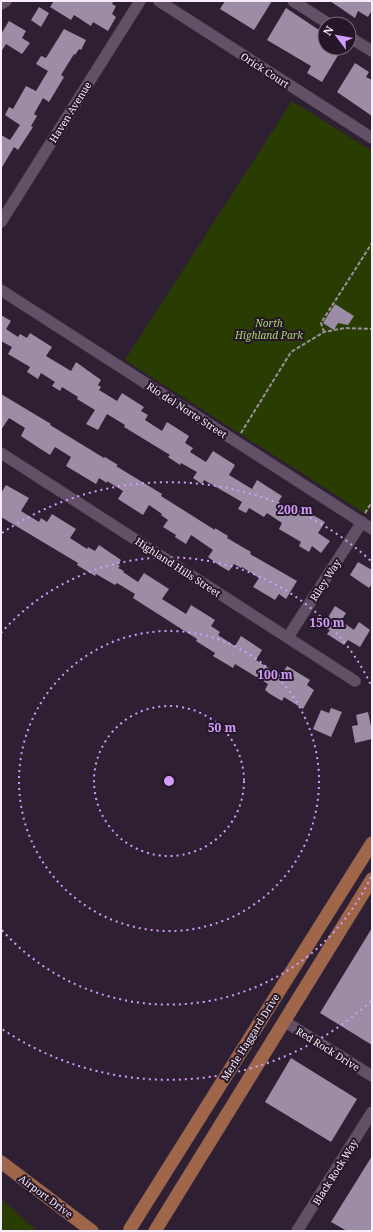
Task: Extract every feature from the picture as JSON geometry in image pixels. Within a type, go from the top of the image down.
[{"type":"main road","name":"Merle Haggard Drive","points":[[130,1231],[134,1222],[372,843]]},
{"type":"main road","name":"Merle Haggard Drive","points":[[155,1231],[372,879]]},
{"type":"main road","name":"Airport Drive","points":[[1,1162],[92,1231]]},
{"type":"street","points":[[1,4],[6,1]]},
{"type":"street","name":"Haven Avenue","points":[[1,222],[140,1]]},
{"type":"street","name":"Orick Court","points":[[158,1],[372,138]]},
{"type":"street","points":[[293,1],[317,16]]},
{"type":"street","points":[[357,42],[372,51]]},
{"type":"street","name":"Rio del Norte Street","points":[[1,290],[363,518],[372,529]]},
{"type":"street","name":"Highland Hills Street","points":[[1,453],[355,681]]},
{"type":"street","name":"Riley Way","points":[[288,637],[363,518]]},
{"type":"street","name":"Red Rock Drive","points":[[284,1021],[372,1076]]},
{"type":"street","name":"Black Rock Way","points":[[297,1231],[372,1112]]},
{"type":"path","points":[[324,332],[321,323],[372,243]]},
{"type":"path","points":[[239,436],[290,352],[324,332],[346,328],[372,329]]},
{"type":"path","points":[[363,518],[372,502]]},
{"type":"green space","name":"North Highland Park","points":[[292,101],[372,151],[372,506],[367,515],[125,360]]},
{"type":"green space","points":[[1,1199],[36,1230],[36,1231],[1,1231]]},
{"type":"building","points":[[54,1],[114,1],[112,4],[116,6],[112,14],[116,17],[108,31],[93,22],[91,26],[74,15],[71,20],[50,7]]},
{"type":"building","points":[[225,1],[272,1],[254,30],[220,9]]},
{"type":"building","points":[[330,1],[372,1],[372,10],[368,17],[358,11],[356,16],[352,16]]},
{"type":"building","points":[[39,7],[49,13],[41,27],[31,20]]},
{"type":"building","points":[[286,8],[317,29],[317,56],[338,56],[322,82],[307,73],[311,66],[267,40]]},
{"type":"building","points":[[9,21],[26,31],[22,38],[30,43],[22,54],[6,44],[1,52],[1,34]]},
{"type":"building","points":[[64,29],[86,40],[81,50],[79,49],[75,55],[74,54],[61,75],[64,77],[49,102],[43,98],[34,114],[37,116],[31,126],[33,127],[18,150],[14,147],[1,169],[1,135],[10,140],[20,125],[5,115],[9,107],[13,109],[26,86],[36,91],[48,71],[36,64],[41,56],[46,58]]},
{"type":"building","points":[[355,63],[369,72],[366,77],[372,80],[372,116],[337,92]]},
{"type":"building","points":[[335,304],[354,316],[348,325],[338,323],[334,330],[323,323]]},
{"type":"building","points":[[1,315],[11,321],[6,329],[18,337],[20,334],[27,338],[30,333],[52,347],[46,356],[71,371],[76,362],[101,380],[98,385],[101,387],[99,390],[117,401],[122,393],[144,407],[141,411],[148,415],[145,420],[162,431],[167,422],[189,436],[185,443],[193,448],[190,452],[206,462],[213,451],[235,465],[229,475],[252,489],[257,480],[282,496],[277,504],[296,516],[301,508],[325,522],[318,533],[330,541],[321,553],[312,546],[309,552],[299,546],[301,542],[279,529],[282,523],[267,513],[264,517],[249,508],[246,513],[238,509],[242,502],[204,480],[202,484],[193,478],[197,472],[181,463],[180,465],[168,457],[170,455],[124,427],[125,425],[107,414],[98,430],[86,424],[95,410],[77,399],[78,397],[62,387],[60,391],[52,386],[55,382],[41,373],[38,379],[27,372],[30,367],[8,354],[12,347],[1,341]]},
{"type":"building","points":[[1,394],[104,458],[105,457],[118,465],[116,466],[162,494],[161,496],[215,530],[215,528],[228,536],[227,538],[251,552],[250,554],[297,581],[286,599],[279,594],[275,600],[253,587],[259,578],[242,567],[241,568],[234,564],[229,571],[220,566],[208,557],[213,550],[191,535],[186,544],[175,537],[176,535],[163,527],[168,520],[149,505],[143,515],[118,499],[123,491],[99,478],[96,484],[66,466],[71,457],[55,447],[50,455],[21,436],[25,428],[9,418],[1,430]]},
{"type":"building","points":[[6,485],[29,498],[21,511],[39,522],[41,518],[47,522],[52,514],[76,529],[70,538],[87,549],[88,547],[95,551],[99,545],[121,560],[118,568],[138,582],[144,573],[169,589],[162,599],[186,614],[191,605],[215,620],[211,626],[220,632],[218,635],[235,646],[241,636],[262,650],[256,660],[275,672],[276,670],[282,674],[287,666],[310,680],[307,685],[314,690],[303,709],[284,697],[282,701],[270,694],[265,690],[268,684],[235,664],[233,668],[213,656],[215,653],[196,641],[197,639],[133,598],[135,594],[117,583],[115,585],[96,574],[95,576],[77,565],[78,563],[1,517],[1,493]]},
{"type":"building","points":[[358,562],[372,570],[372,584],[369,588],[350,575]]},
{"type":"building","points":[[335,606],[346,613],[341,621],[354,630],[359,622],[370,630],[360,647],[348,640],[344,645],[327,634],[330,630],[327,629],[329,627],[324,624]]},
{"type":"building","points":[[331,708],[342,712],[331,737],[313,729],[321,710],[329,713]]},
{"type":"building","points":[[368,712],[372,739],[355,743],[352,726],[358,725],[356,715]]},
{"type":"building","points":[[372,928],[372,1045],[320,1013]]},
{"type":"building","points":[[291,1058],[357,1099],[331,1142],[265,1102]]},
{"type":"building","points":[[372,1156],[372,1231],[347,1231],[331,1222]]}]
